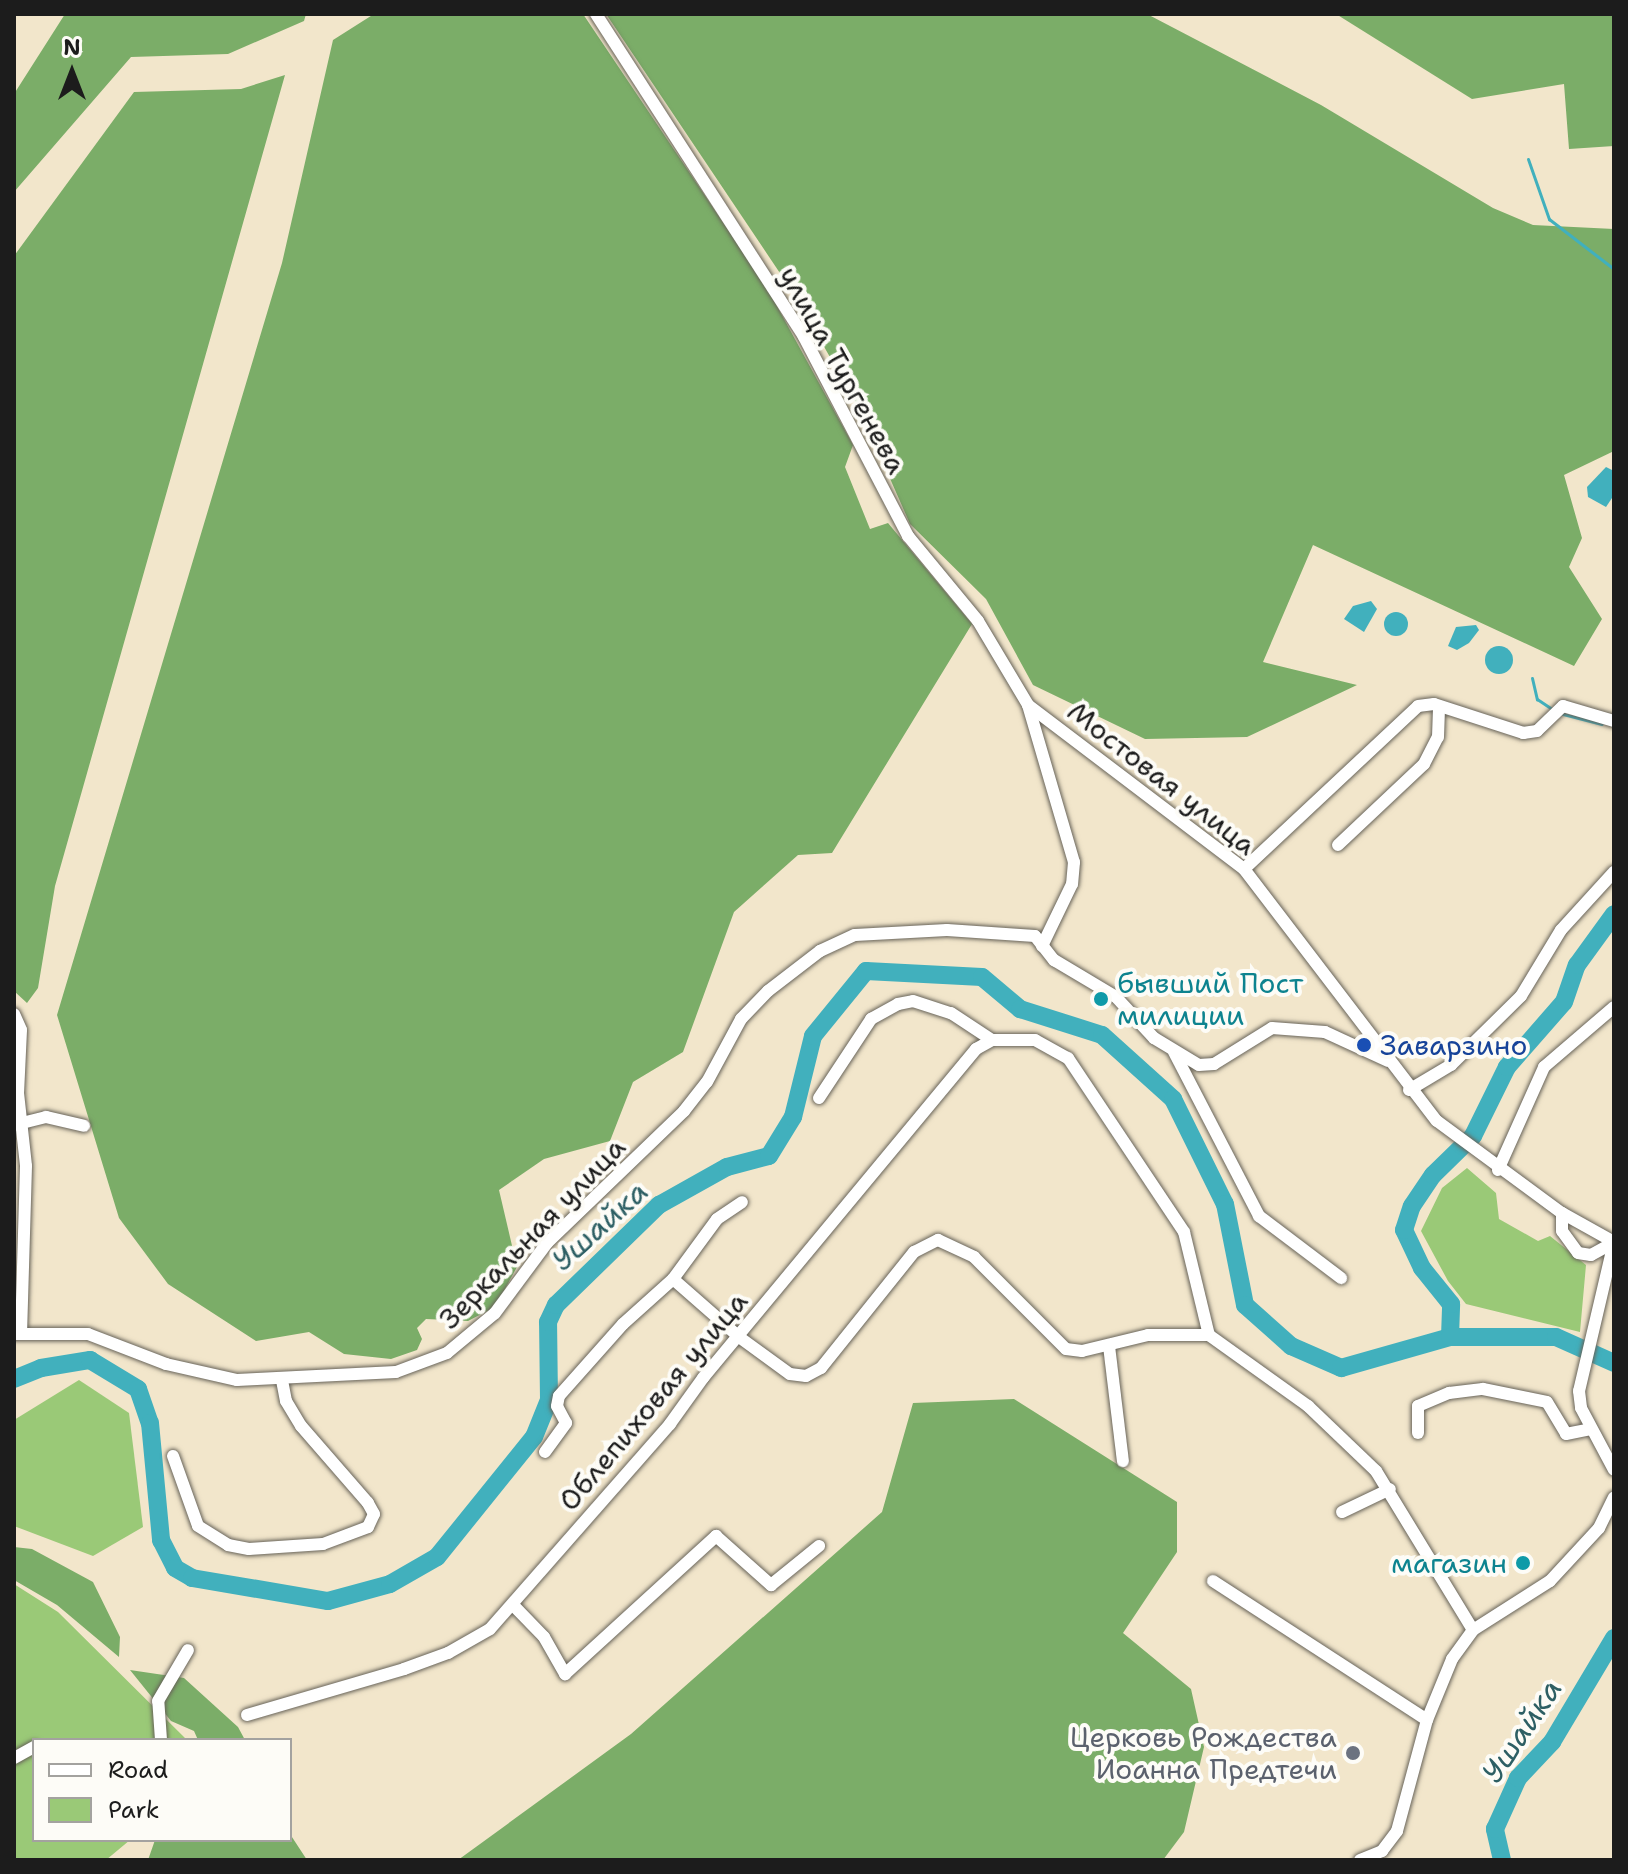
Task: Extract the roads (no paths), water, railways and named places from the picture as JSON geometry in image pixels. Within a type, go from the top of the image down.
[{"type":"street","name":"улица Тургенева","points":[[596,14],[804,337],[908,536],[978,621],[1028,705]]},
{"type":"street","name":"Мостовая улица","points":[[1028,705],[1244,869],[1409,1090],[1437,1121],[1498,1170],[1562,1213],[1614,1242]]},
{"type":"street","points":[[1028,705],[1074,862],[1072,884],[1042,946]]},
{"type":"street","points":[[1244,869],[1418,706],[1439,707],[1523,733],[1537,731],[1557,707],[1614,721]]},
{"type":"street","points":[[1338,845],[1424,764],[1438,737],[1439,707]]},
{"type":"street","points":[[1409,1090],[1451,1065],[1521,996],[1561,930],[1614,872]]},
{"type":"street","name":"Зеркальная улица","points":[[18,1334],[88,1334],[202,1374],[282,1380],[396,1372],[447,1353],[469,1337],[513,1293],[547,1243],[684,1111],[707,1082],[741,1019],[768,991],[838,940],[894,931],[1013,931],[1035,936],[1054,960],[1116,997],[1174,1052]]},
{"type":"street","points":[[819,1098],[871,1019],[898,1004],[913,1001],[951,1013],[992,1040],[1035,1040],[1068,1058],[1163,1195],[1184,1232],[1209,1335]]},
{"type":"street","points":[[1498,1170],[1544,1067],[1614,1007]]},
{"type":"street","points":[[14,1014],[21,1030],[17,1124],[26,1166],[18,1334]]},
{"type":"street","points":[[1174,1052],[1199,1065],[1214,1064],[1272,1028],[1325,1032],[1388,1061]]},
{"type":"street","name":"Облепиховая улица","points":[[247,1715],[448,1653],[490,1629],[514,1606],[976,1049],[992,1040]]},
{"type":"street","points":[[1174,1052],[1259,1216],[1341,1278]]},
{"type":"street","points":[[17,1124],[46,1117],[84,1126]]},
{"type":"street","points":[[545,1452],[566,1423],[557,1406],[559,1396],[623,1324],[673,1279],[717,1219],[742,1202]]},
{"type":"street","points":[[1562,1213],[1562,1231],[1578,1253],[1591,1255],[1614,1242]]},
{"type":"street","points":[[673,1279],[739,1337],[790,1374],[815,1373],[914,1252],[938,1240],[974,1257],[1053,1341],[1082,1351],[1148,1335],[1209,1335],[1345,1437],[1390,1489],[1473,1630]]},
{"type":"street","points":[[1614,1242],[1579,1391],[1591,1429],[1614,1470]]},
{"type":"street","points":[[1109,1346],[1123,1461]]},
{"type":"street","points":[[173,1456],[198,1526],[228,1545],[249,1549],[323,1544],[368,1527],[374,1514],[368,1503],[301,1426],[286,1401],[282,1380]]},
{"type":"street","points":[[1418,1433],[1418,1406],[1449,1393],[1483,1389],[1547,1402],[1566,1434],[1591,1429]]},
{"type":"street","points":[[1342,1512],[1390,1489]]},
{"type":"street","points":[[1360,1860],[1384,1855],[1397,1831],[1427,1720],[1452,1659],[1473,1630],[1550,1581],[1599,1528],[1614,1497]]},
{"type":"street","points":[[514,1606],[544,1637],[565,1674],[716,1536],[771,1585],[819,1546]]},
{"type":"street","points":[[1213,1581],[1427,1720]]},
{"type":"street","points":[[161,1738],[158,1701],[188,1650]]},
{"type":"street","points":[[14,1758],[32,1748]]},
{"type":"water","points":[[1606,467],[1614,471],[1614,495],[1606,507],[1588,497],[1587,487]]},
{"type":"water","points":[[1371,601],[1377,609],[1364,632],[1344,619],[1353,606]]},
{"type":"water","points":[[1396,612],[1405,615],[1408,624],[1405,633],[1396,636],[1387,633],[1384,624],[1387,615]]},
{"type":"water","points":[[1476,625],[1479,630],[1469,643],[1457,650],[1448,646],[1456,627]]},
{"type":"water","points":[[1499,646],[1509,650],[1513,660],[1509,670],[1499,674],[1489,670],[1485,660],[1489,650]]},
{"type":"waterway","points":[[1528,159],[1549,219],[1614,269]]},
{"type":"waterway","points":[[1532,678],[1537,699],[1552,709]]},
{"type":"waterway","points":[[1563,714],[1602,724]]},
{"type":"waterway","points":[[14,776],[14,799]]},
{"type":"waterway","points":[[1450,1337],[1451,1304],[1422,1268],[1404,1230],[1412,1206],[1433,1175],[1473,1136],[1507,1067],[1564,1002],[1577,965],[1614,914]]},
{"type":"waterway","name":"Ушайка","points":[[14,1379],[41,1368],[90,1360],[138,1389],[150,1423],[161,1540],[175,1568],[192,1578],[328,1601],[390,1584],[437,1557],[534,1437],[549,1400],[548,1322],[556,1305],[659,1205],[727,1167],[769,1156],[793,1117],[813,1036],[866,971],[982,977],[1020,1009],[1102,1035],[1173,1099],[1225,1204],[1245,1305],[1291,1346],[1341,1368],[1450,1337],[1556,1337],[1614,1363]]},
{"type":"waterway","name":"Ушайка","points":[[1502,1860],[1495,1829],[1518,1778],[1552,1742],[1614,1638]]},
{"type":"place","name":"бывший Пост милиции","points":[[1101,999]]},
{"type":"place","name":"Заварзино","points":[[1364,1045]]},
{"type":"place","name":"магазин","points":[[1523,1563]]},
{"type":"place","name":"Церковь Рождества Иоанна Предтечи","points":[[1353,1753]]}]
